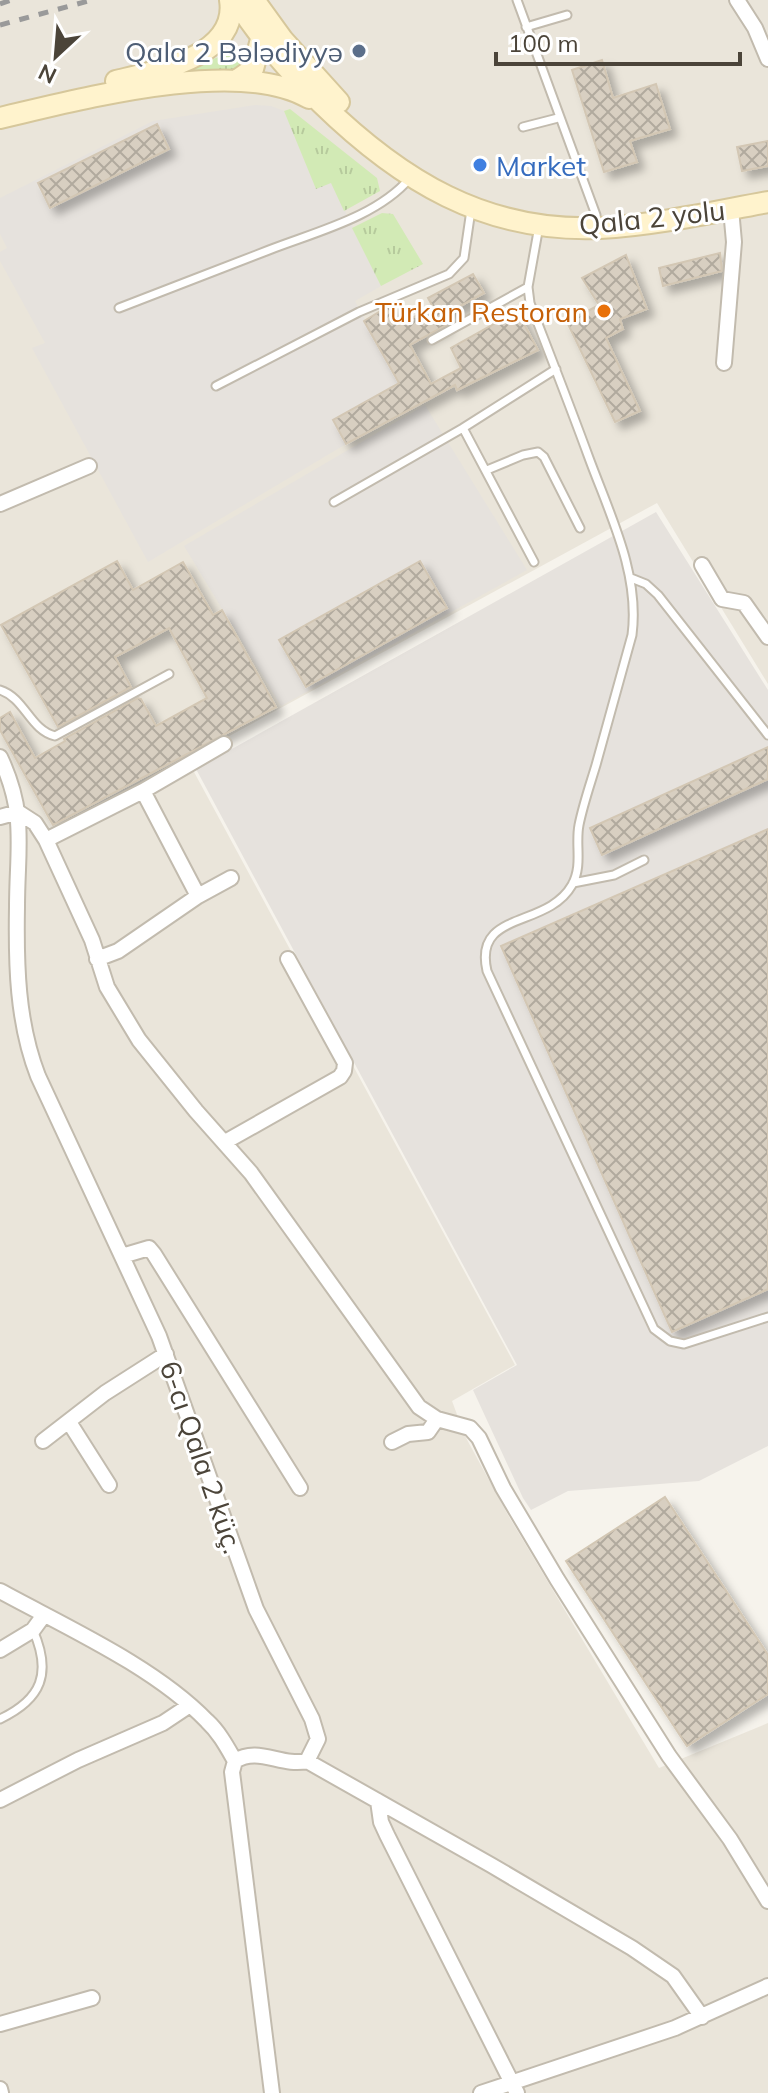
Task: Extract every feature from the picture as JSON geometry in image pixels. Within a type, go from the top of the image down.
[{"type":"main road","name":"Qala 2 yolu","points":[[233,0],[362,123],[400,154],[445,182],[508,205],[596,215],[665,207],[768,189]]},
{"type":"main road","points":[[0,106],[81,89],[182,61],[209,49],[230,24],[233,0]]},
{"type":"main road","name":"Qala 2 yolu","points":[[260,9],[273,40],[326,108],[410,178],[471,208],[540,224],[598,228],[637,225],[768,202]]},
{"type":"main road","points":[[218,41],[273,40]]},
{"type":"main road","points":[[236,81],[253,69],[273,40]]},
{"type":"main road","points":[[0,118],[121,91],[236,81],[280,85],[326,108]]},
{"type":"street","points":[[737,0],[755,28],[768,59]]},
{"type":"street","points":[[724,363],[734,242],[731,209]]},
{"type":"street","points":[[0,504],[89,466]]},
{"type":"street","points":[[702,565],[722,599],[744,603],[768,637]]},
{"type":"street","points":[[46,840],[143,791],[224,744]]},
{"type":"street","name":"6-cı Qala 2 küç.","points":[[0,757],[15,794],[18,812],[17,924],[20,1002],[26,1044],[166,1354],[256,1609],[316,1731],[317,1745],[307,1761]]},
{"type":"street","points":[[143,791],[198,896]]},
{"type":"street","points":[[0,817],[18,812],[35,823],[46,840],[92,940],[113,1000],[139,1040],[225,1142],[419,1407],[437,1419],[470,1428],[479,1438],[507,1496],[557,1579],[669,1756],[730,1839],[768,1901]]},
{"type":"street","points":[[97,959],[118,951],[198,896],[231,878]]},
{"type":"street","points":[[225,1142],[340,1077],[344,1071],[345,1063],[288,959]]},
{"type":"street","points":[[122,1256],[142,1248],[149,1248],[154,1254],[300,1488]]},
{"type":"street","points":[[43,1441],[136,1371],[166,1354]]},
{"type":"street","points":[[392,1442],[408,1434],[428,1432],[437,1419]]},
{"type":"street","points":[[69,1422],[109,1485]]},
{"type":"street","points":[[0,1591],[148,1675],[190,1705],[209,1722],[235,1761]]},
{"type":"street","points":[[0,1650],[33,1630],[44,1615]]},
{"type":"street","points":[[0,1800],[78,1760],[163,1723],[190,1705]]},
{"type":"street","points":[[272,2093],[233,1790],[235,1761],[245,1755],[286,1763],[307,1761],[378,1801],[654,1962],[673,1976],[702,2017]]},
{"type":"street","points":[[378,1801],[381,1822],[387,1835],[515,2088]]},
{"type":"street","points":[[481,2093],[515,2088],[702,2017],[768,1986]]},
{"type":"street","points":[[0,2024],[92,1998]]},
{"type":"lane","points":[[517,0],[596,215]]},
{"type":"lane","points":[[526,27],[567,15]]},
{"type":"lane","points":[[523,127],[558,118]]},
{"type":"lane","points":[[119,308],[348,219],[388,199],[410,178]]},
{"type":"lane","points":[[216,386],[359,312],[449,274],[464,258],[471,208]]},
{"type":"lane","points":[[540,224],[528,287],[530,303],[617,533],[631,578],[635,612],[632,635],[579,826],[578,870],[573,883],[555,905],[491,935],[485,944],[487,971],[654,1329],[670,1341],[684,1344],[768,1317]]},
{"type":"lane","points":[[432,340],[528,287]]},
{"type":"lane","points":[[334,502],[463,428],[556,369]]},
{"type":"lane","points":[[463,428],[534,562]]},
{"type":"lane","points":[[487,470],[538,452],[544,457],[580,528]]},
{"type":"lane","points":[[631,578],[646,584],[658,595],[768,735]]},
{"type":"lane","points":[[0,690],[16,698],[41,729],[55,736],[169,674]]},
{"type":"lane","points":[[573,883],[614,875],[644,860]]},
{"type":"lane","points":[[0,1719],[26,1704],[38,1689],[43,1666],[33,1630]]},
{"type":"shaded area","points":[[0,0],[768,0],[768,684],[657,503],[187,759],[515,1365],[452,1401],[465,1436],[508,1515],[659,1768],[768,1723],[768,2093],[0,2093]]},
{"type":"shaded area","points":[[255,105],[284,111],[316,188],[331,182],[381,286],[355,301],[399,383],[333,420],[346,444],[148,562],[32,348],[45,343],[0,261],[0,252],[7,248],[0,234],[0,198],[153,121]]},
{"type":"shaded area","points":[[425,405],[527,570],[281,706],[184,546]]},
{"type":"shaded area","points":[[656,512],[768,690],[768,1446],[699,1481],[568,1491],[531,1510],[473,1390],[517,1365],[196,769]]},
{"type":"green space","points":[[234,52],[244,57],[246,63],[240,71],[143,82]]},
{"type":"green space","points":[[290,109],[377,178],[380,191],[344,211],[331,183],[316,189],[284,111]]},
{"type":"green space","points":[[382,213],[393,214],[423,264],[381,286],[352,228]]},
{"type":"building","points":[[602,60],[613,98],[656,84],[670,129],[630,141],[637,162],[604,172],[572,70]]},
{"type":"building","points":[[157,124],[169,149],[50,208],[38,183]]},
{"type":"building","points":[[768,141],[768,166],[742,171],[737,147]]},
{"type":"building","points":[[720,253],[722,271],[663,286],[659,268]]},
{"type":"building","points":[[626,255],[647,309],[620,319],[623,329],[606,338],[640,411],[615,422],[567,322],[599,305],[582,278]]},
{"type":"building","points":[[473,274],[484,293],[442,316],[446,325],[410,345],[431,384],[461,368],[451,348],[517,311],[538,350],[457,390],[455,385],[346,444],[333,420],[399,383],[364,321],[389,306],[399,325],[433,307],[428,298]]},
{"type":"building","points":[[117,561],[133,590],[183,562],[213,615],[222,610],[276,707],[53,825],[0,730],[0,718],[10,712],[35,758],[138,698],[156,726],[207,698],[169,628],[115,657],[131,687],[58,727],[1,625]]},
{"type":"building","points":[[420,561],[447,608],[306,687],[279,640]]},
{"type":"building","points":[[768,747],[768,779],[602,855],[590,828]]},
{"type":"building","points":[[768,829],[768,1289],[672,1332],[501,946]]},
{"type":"building","points":[[665,1497],[768,1655],[768,1694],[687,1746],[566,1561]]},
{"type":"railway","points":[[0,4],[11,0]]},
{"type":"railway","points":[[0,25],[92,0]]},
{"type":"place","name":"Qala 2 Bələdiyyə","points":[[359,51]]},
{"type":"place","name":"Market","points":[[480,165]]},
{"type":"place","name":"Türkan Restoran","points":[[604,311]]}]
